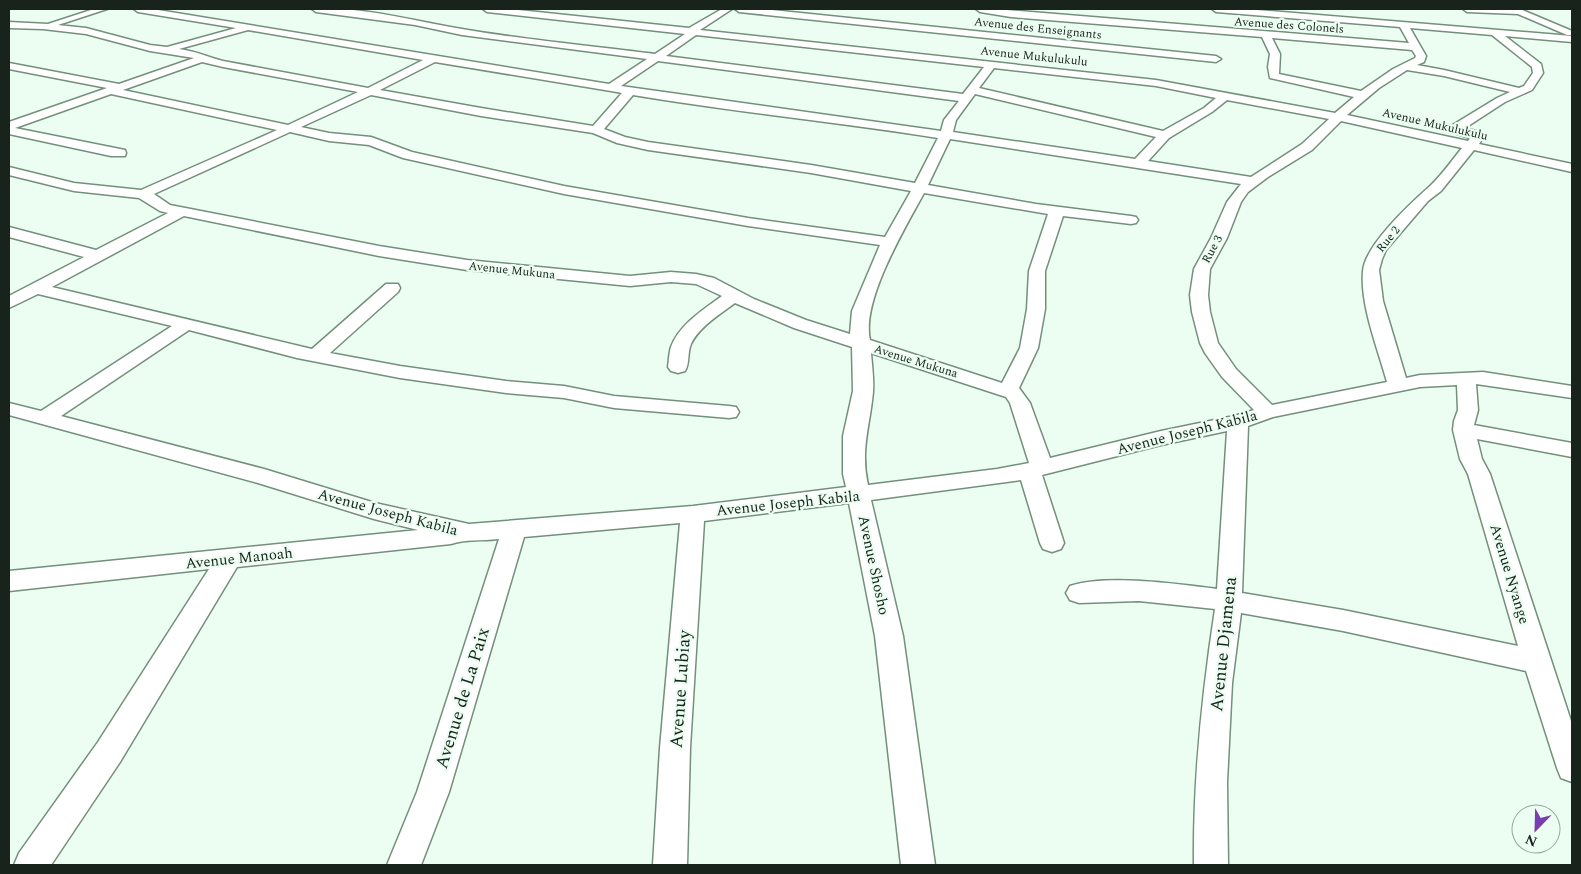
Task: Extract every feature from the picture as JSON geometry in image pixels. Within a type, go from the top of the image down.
[{"type":"street","points":[[9,36],[103,9]]},
{"type":"street","points":[[138,9],[630,91],[1252,181]]},
{"type":"street","points":[[316,9],[415,22],[462,32],[656,58],[968,94],[1165,135]]},
{"type":"street","name":"Avenue Mukulukulu","points":[[488,9],[522,11],[978,60],[991,65],[1134,80],[1219,92],[1572,168]]},
{"type":"street","points":[[611,88],[693,30],[728,9]]},
{"type":"street","name":"Avenue des Enseignants","points":[[739,9],[997,24],[1216,64],[1216,39]]},
{"type":"street","name":"Avenue des Colonels","points":[[980,9],[997,24],[1011,14],[1216,39],[1266,36],[1416,47]]},
{"type":"street","points":[[1216,39],[1217,9],[1572,39]]},
{"type":"street","points":[[1467,9],[1518,11],[1572,34]]},
{"type":"street","points":[[499,19],[522,11]]},
{"type":"street","points":[[1533,17],[1558,18]]},
{"type":"street","points":[[9,25],[43,26],[86,32],[163,50],[194,54],[201,59],[490,113],[596,130],[632,143],[802,167],[920,188],[1131,220]]},
{"type":"street","points":[[445,39],[481,26]]},
{"type":"street","points":[[1404,26],[1421,59],[1407,67]]},
{"type":"street","points":[[163,50],[249,28]]},
{"type":"street","points":[[1470,145],[1476,136],[1455,129],[1501,100],[1530,87],[1538,73],[1538,68],[1495,33]]},
{"type":"street","points":[[1266,36],[1275,54],[1274,76],[1363,95]]},
{"type":"street","points":[[409,53],[422,48]]},
{"type":"street","points":[[143,194],[290,129],[371,91],[434,58]]},
{"type":"street","points":[[9,126],[201,59]]},
{"type":"street","name":"Avenue Shosho","points":[[918,865],[889,636],[854,474],[854,436],[863,391],[861,344],[858,329],[861,311],[890,242],[920,188],[945,136],[950,120],[991,65]]},
{"type":"street","points":[[9,66],[290,129],[336,138],[371,141],[408,155],[564,190],[757,223],[890,242]]},
{"type":"street","points":[[1407,67],[1444,73],[1519,91]]},
{"type":"street","name":"Rue 3","points":[[1268,412],[1235,380],[1214,353],[1204,328],[1199,295],[1200,278],[1208,257],[1219,238],[1237,195],[1252,181],[1307,147],[1363,95],[1396,71],[1407,67]]},
{"type":"street","points":[[596,130],[630,91]]},
{"type":"street","points":[[1137,165],[1165,135],[1208,110],[1219,92]]},
{"type":"street","points":[[9,130],[120,153]]},
{"type":"street","name":"Rue 2","points":[[1398,385],[1374,301],[1371,270],[1374,259],[1379,248],[1423,198],[1436,188],[1470,145]]},
{"type":"street","name":"Avenue Mukuna","points":[[9,171],[74,187],[143,194],[165,208],[181,212],[379,251],[466,265],[630,281],[671,277],[708,282],[733,296],[800,324],[1008,391]]},
{"type":"street","points":[[1052,543],[1018,398],[1008,391],[1030,348],[1036,308],[1037,270],[1057,210]]},
{"type":"street","points":[[9,303],[181,212]]},
{"type":"street","points":[[9,232],[100,256]]},
{"type":"street","points":[[315,356],[392,288]]},
{"type":"street","points":[[36,289],[315,356],[400,372],[506,388],[564,392],[614,402],[729,412]]},
{"type":"street","points":[[678,366],[682,346],[691,333],[710,313],[733,296]]},
{"type":"street","points":[[44,418],[187,324]]},
{"type":"street","name":"Avenue Joseph Kabila","points":[[9,409],[264,478],[374,511],[469,533],[693,514],[858,495],[1036,470],[1161,438],[1238,422],[1268,412],[1398,385],[1434,380],[1466,378],[1500,380],[1572,392]]},
{"type":"street","name":"Avenue Nyange","points":[[1466,378],[1468,410],[1464,421],[1464,430],[1536,662],[1572,768]]},
{"type":"street","name":"Avenue Djamena","points":[[1211,865],[1209,830],[1211,782],[1218,683],[1229,602],[1238,422]]},
{"type":"street","points":[[1464,430],[1572,450]]},
{"type":"street","name":"Avenue Lubiay","points":[[670,865],[675,748],[693,514]]},
{"type":"street","name":"Avenue de La Paix","points":[[404,865],[433,792],[514,528]]},
{"type":"street","name":"Avenue Manoah","points":[[9,581],[469,533]]},
{"type":"street","points":[[31,865],[109,752],[229,559]]},
{"type":"street","points":[[1079,592],[1146,592],[1229,602],[1380,628],[1536,662]]}]
